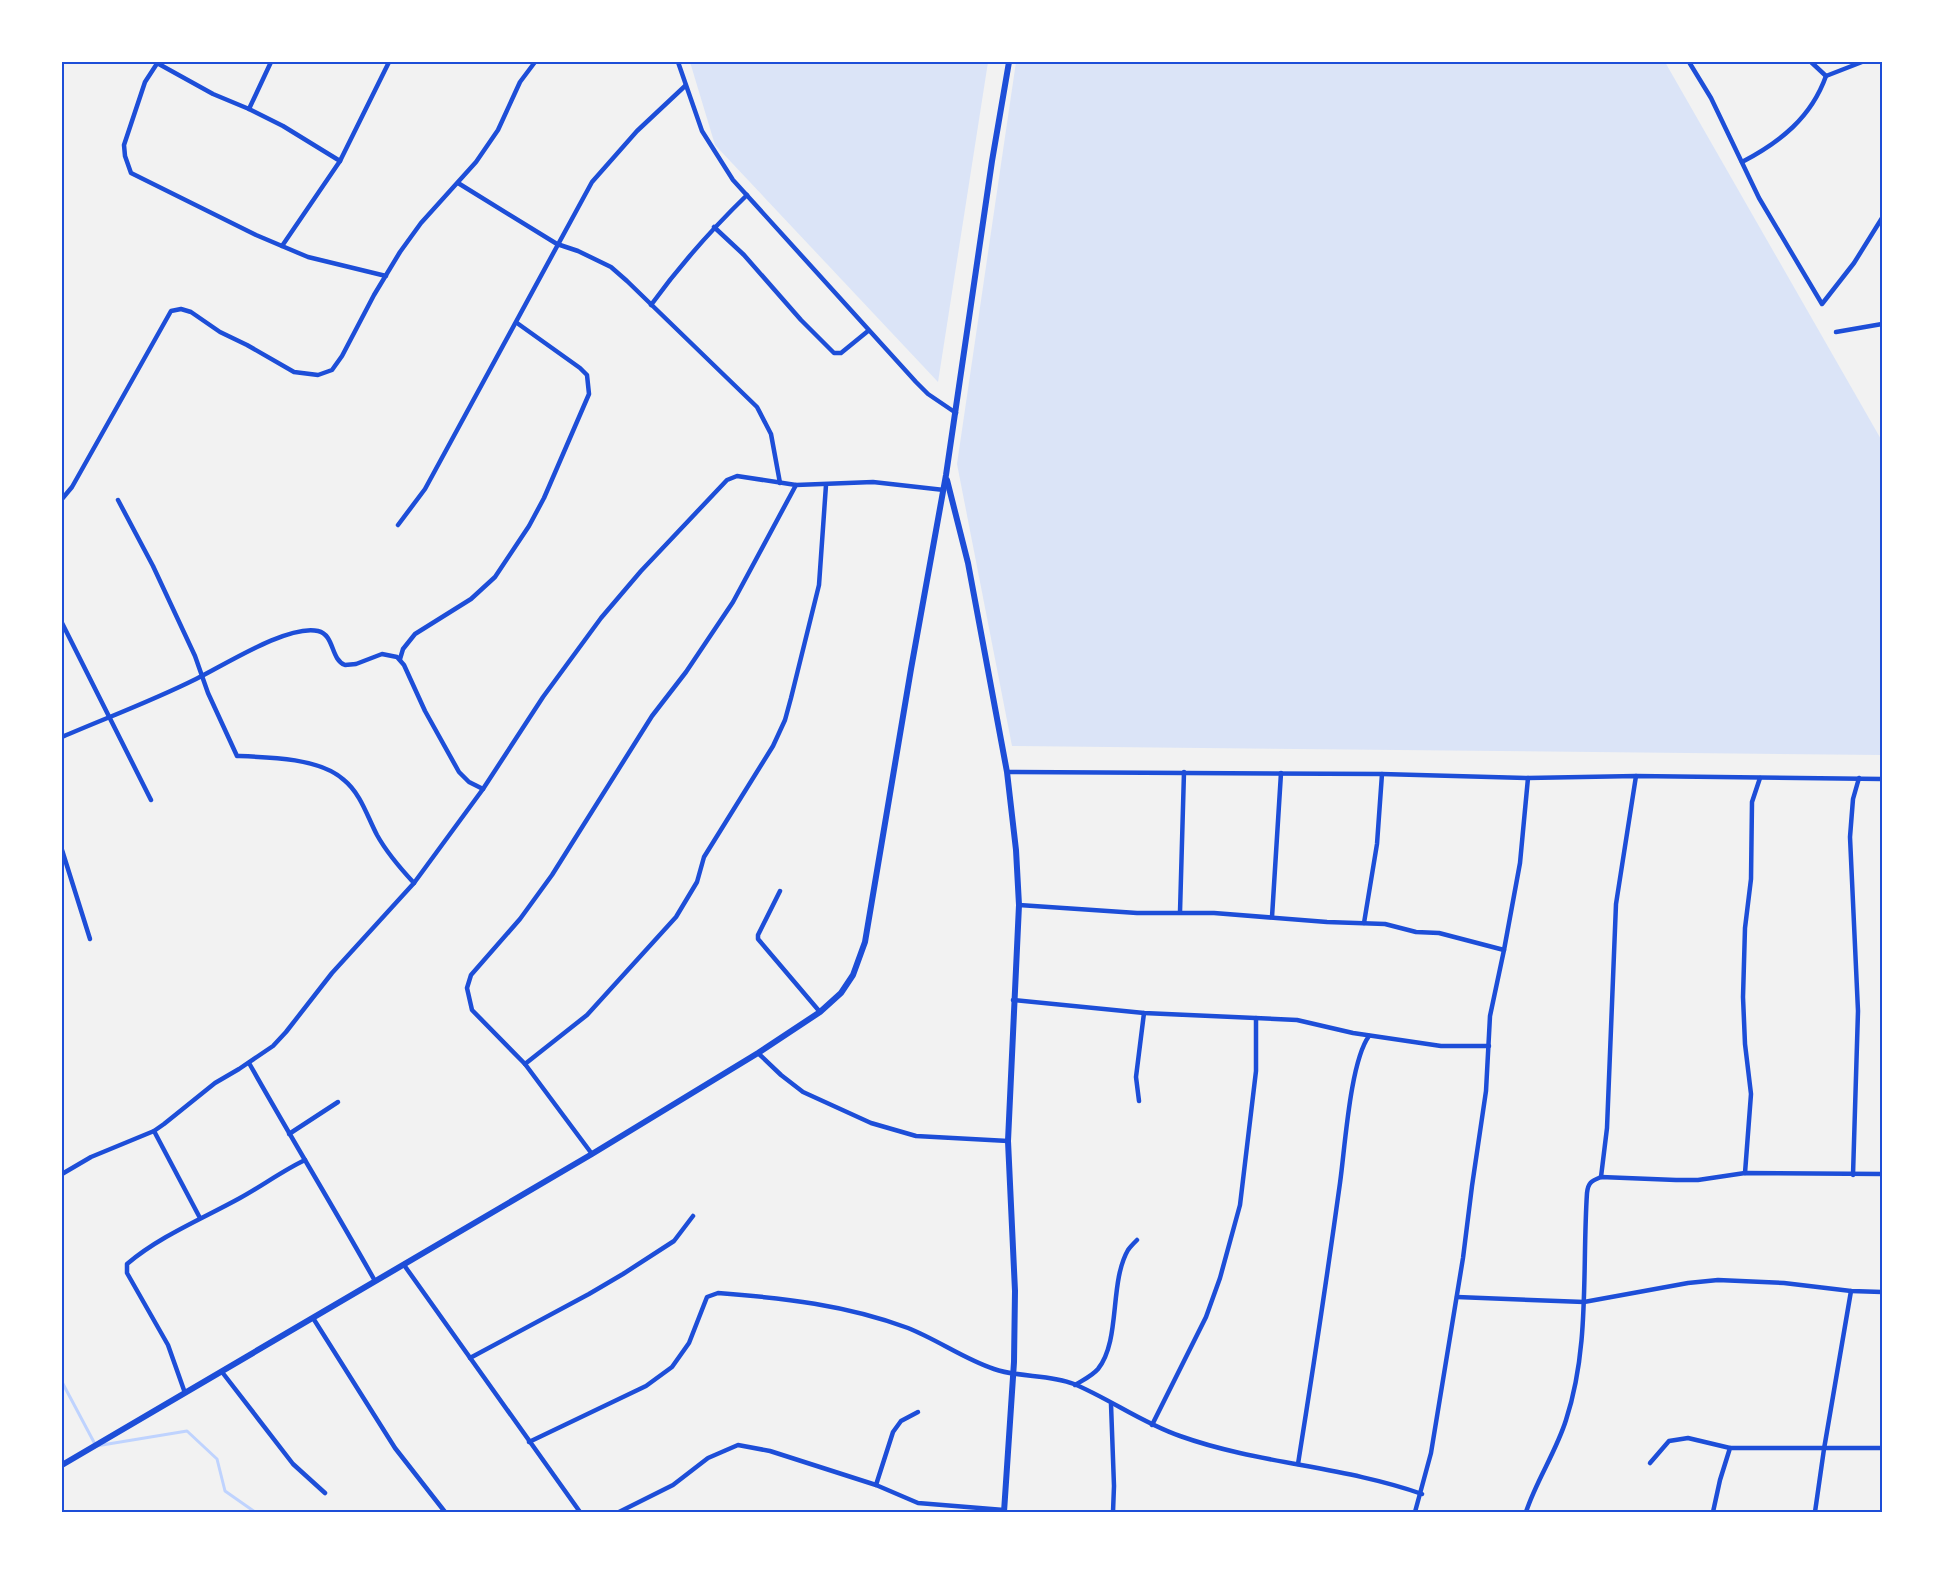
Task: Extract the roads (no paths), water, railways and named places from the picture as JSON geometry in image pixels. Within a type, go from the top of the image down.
[{"type":"street","points":[[340,161],[283,126],[213,94],[157,62],[145,82],[126,139],[125,156],[131,173],[197,207],[308,257],[386,276]]},
{"type":"street","points":[[249,109],[271,62]]},
{"type":"street","points":[[282,246],[340,161],[389,62]]},
{"type":"street","points":[[62,499],[72,487],[171,311],[181,309],[191,312],[220,332],[248,345],[294,372],[318,375],[332,370],[386,276],[421,224],[458,183],[498,130],[520,81],[535,62]]},
{"type":"street","points":[[678,62],[702,131],[733,180],[835,290],[868,331],[928,394],[956,413]]},
{"type":"street","points":[[62,1465],[592,1154],[758,1053],[831,1004],[848,984],[865,942],[944,490],[992,161],[1009,62]]},
{"type":"street","points":[[1689,62],[1711,98],[1759,198],[1822,304],[1854,263],[1882,218]]},
{"type":"street","points":[[1810,62],[1826,76]]},
{"type":"street","points":[[1742,162],[1779,140],[1805,116],[1815,102],[1826,76],[1862,62]]},
{"type":"street","points":[[398,525],[426,489],[517,324],[591,182],[637,131],[685,86]]},
{"type":"street","points":[[458,183],[557,244],[578,250],[611,267],[651,304],[757,407],[771,434],[780,483]]},
{"type":"street","points":[[651,304],[679,267],[747,195]]},
{"type":"street","points":[[714,228],[744,255],[801,320],[834,353],[841,353],[868,331]]},
{"type":"street","points":[[400,659],[403,649],[415,634],[471,599],[495,577],[529,526],[544,498],[590,394],[587,375],[580,368],[517,324]]},
{"type":"street","points":[[1836,332],[1882,324]]},
{"type":"street","points":[[618,1512],[673,1485],[708,1458],[738,1445],[770,1451],[876,1485],[918,1503],[1004,1511],[1014,1374],[1015,1291],[1008,1141],[1019,905],[1015,839],[1007,771],[968,563],[946,475]]},
{"type":"street","points":[[62,1174],[92,1157],[154,1131],[215,1083],[249,1064],[273,1046],[332,973],[414,883],[483,789],[543,697],[601,618],[727,480],[737,476],[796,485],[899,483],[944,490]]},
{"type":"street","points":[[592,1154],[525,1064],[472,1010],[467,988],[471,975],[520,919],[552,875],[652,716],[686,672],[733,602],[796,485]]},
{"type":"street","points":[[525,1064],[587,1015],[676,917],[697,882],[704,857],[713,841],[773,746],[785,720],[819,585],[823,555],[826,485]]},
{"type":"street","points":[[118,500],[153,566],[237,756],[305,762],[320,766],[344,779],[362,804],[377,835],[392,858],[414,883]]},
{"type":"street","points":[[62,623],[152,800]]},
{"type":"street","points":[[62,737],[203,675],[268,643],[305,631],[318,631],[327,637],[338,660],[345,665],[356,664],[382,654],[391,654],[400,659],[425,711],[459,772],[469,782],[483,789]]},
{"type":"street","points":[[1007,771],[1382,774],[1528,778],[1636,776],[1882,778]]},
{"type":"street","points":[[1180,912],[1184,772]]},
{"type":"street","points":[[1272,916],[1281,773]]},
{"type":"street","points":[[1364,923],[1377,844],[1382,774]]},
{"type":"street","points":[[1601,1178],[1607,1128],[1616,904],[1636,776]]},
{"type":"street","points":[[1415,1512],[1422,1494],[1431,1453],[1457,1297],[1486,1091],[1490,1016],[1520,863],[1528,778]]},
{"type":"street","points":[[1745,1173],[1752,1094],[1745,1044],[1743,996],[1745,928],[1751,879],[1752,802],[1760,778]]},
{"type":"street","points":[[1853,1175],[1858,1011],[1850,837],[1853,799],[1859,778]]},
{"type":"street","points":[[62,850],[90,939]]},
{"type":"street","points":[[780,891],[758,939],[820,1012]]},
{"type":"street","points":[[1019,905],[1137,913],[1180,912],[1272,916],[1327,922],[1385,924],[1416,932],[1439,933],[1504,950]]},
{"type":"street","points":[[1013,1000],[1144,1013],[1297,1020],[1369,1036],[1441,1046],[1489,1046]]},
{"type":"street","points":[[1138,1101],[1136,1077],[1144,1013]]},
{"type":"street","points":[[1152,1425],[1206,1317],[1220,1278],[1240,1205],[1255,1089],[1256,1018]]},
{"type":"street","points":[[1298,1464],[1319,1335],[1349,1114],[1360,1051],[1369,1036]]},
{"type":"street","points":[[758,1053],[803,1092],[871,1123],[916,1136],[1008,1141]]},
{"type":"street","points":[[249,1064],[375,1281]]},
{"type":"street","points":[[289,1134],[338,1102]]},
{"type":"street","points":[[154,1131],[200,1218]]},
{"type":"street","points":[[185,1393],[168,1345],[127,1273],[127,1264],[200,1218],[250,1193],[305,1160]]},
{"type":"street","points":[[1526,1512],[1566,1421],[1579,1360],[1584,1302],[1588,1185],[1592,1180],[1601,1178],[1698,1179],[1745,1173],[1882,1174]]},
{"type":"street","points":[[470,1358],[589,1294],[674,1241],[693,1216]]},
{"type":"street","points":[[1075,1385],[1090,1377],[1107,1351],[1120,1275],[1127,1250],[1137,1240]]},
{"type":"street","points":[[404,1265],[580,1512]]},
{"type":"street","points":[[1457,1297],[1584,1302],[1688,1282],[1718,1280],[1784,1283],[1851,1291],[1882,1292]]},
{"type":"street","points":[[1815,1512],[1851,1291]]},
{"type":"street","points":[[529,1442],[646,1386],[672,1368],[689,1343],[707,1297],[718,1293],[803,1302],[855,1311],[912,1330],[981,1364],[1014,1374],[1060,1380],[1075,1385],[1180,1437],[1242,1454],[1392,1484],[1422,1494]]},
{"type":"street","points":[[313,1318],[395,1448],[445,1512]]},
{"type":"street","points":[[222,1372],[293,1464],[325,1493]]},
{"type":"street","points":[[1111,1404],[1113,1512]]},
{"type":"street","points":[[876,1485],[893,1432],[901,1422],[918,1412]]},
{"type":"street","points":[[1650,1463],[1669,1441],[1688,1438],[1730,1448],[1882,1448]]},
{"type":"street","points":[[1713,1512],[1730,1448]]},
{"type":"waterway","points":[[62,1382],[96,1446],[187,1431],[217,1459],[225,1491],[255,1512]]}]
